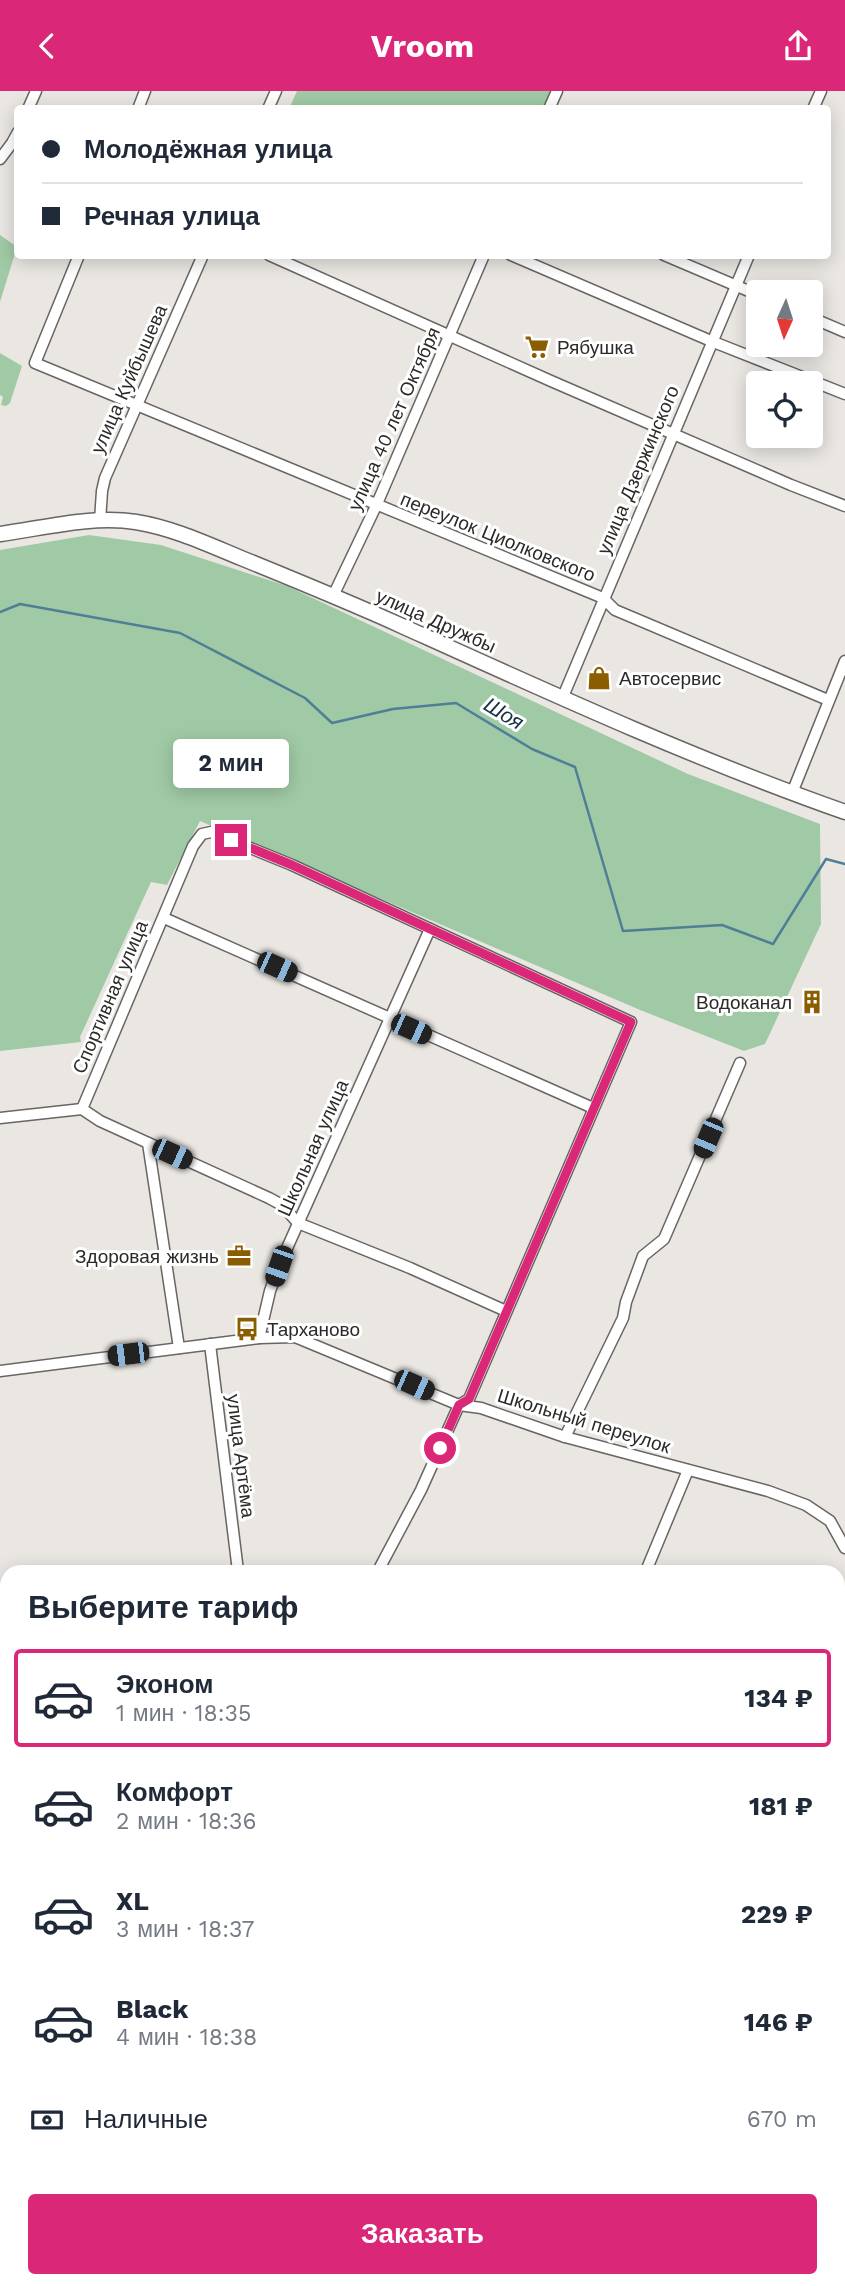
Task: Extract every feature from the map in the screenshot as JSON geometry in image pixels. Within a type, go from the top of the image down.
[{"type":"main road","name":"улица Дружбы","points":[[0,534],[100,520],[137,522],[183,535],[333,596],[562,699],[845,812]]},
{"type":"street","points":[[0,159],[14,139]]},
{"type":"street","name":"переулок Циолковского","points":[[77,259],[35,363],[603,598],[615,610],[828,700]]},
{"type":"street","name":"улица Куйбышева","points":[[100,520],[105,478],[201,259]]},
{"type":"street","points":[[278,259],[551,381],[845,506]]},
{"type":"street","name":"улица 40 лет Октября","points":[[333,596],[376,506],[482,259]]},
{"type":"street","points":[[520,259],[711,341],[845,394]]},
{"type":"street","points":[[674,259],[746,290]]},
{"type":"street","name":"улица Дзержинского","points":[[562,699],[746,259]]},
{"type":"street","points":[[823,323],[845,332]]},
{"type":"street","points":[[792,793],[845,661]]},
{"type":"street","name":"Спортивная улица","points":[[82,1109],[193,846],[202,834],[211,832],[292,865],[430,929]]},
{"type":"street","points":[[163,918],[593,1108]]},
{"type":"street","points":[[381,1565],[421,1490],[459,1405],[469,1399],[631,1022],[430,929]]},
{"type":"street","name":"Школьная улица","points":[[260,1338],[270,1291],[298,1223],[430,929]]},
{"type":"street","points":[[565,1437],[623,1318],[643,1256],[664,1239],[740,1063]]},
{"type":"street","points":[[0,1118],[82,1109],[100,1121],[269,1198],[282,1205],[298,1223],[410,1268],[506,1311]]},
{"type":"street","points":[[148,1143],[179,1348]]},
{"type":"street","name":"Школьный переулок","points":[[260,1338],[295,1336],[459,1405],[481,1408],[565,1437],[768,1491],[806,1505],[830,1521],[845,1548]]},
{"type":"street","points":[[0,1371],[260,1338]]},
{"type":"street","name":"улица Артёма","points":[[210,1344],[237,1565]]},
{"type":"street","points":[[648,1565],[688,1470]]},
{"type":"green space","points":[[297,91],[556,91],[549,105],[291,105]]},
{"type":"green space","points":[[0,235],[14,245],[14,257],[0,302]]},
{"type":"green space","points":[[0,353],[22,366],[10,403],[6,406],[1,405],[3,397],[0,395]]},
{"type":"green space","points":[[89,535],[161,545],[287,586],[688,774],[820,824],[821,924],[765,1044],[744,1051],[640,1010],[200,821],[167,885],[151,882],[80,1037],[81,1042],[0,1051],[0,550]]},
{"type":"waterway","name":"Шоя","points":[[0,612],[20,604],[180,633],[305,698],[332,723],[393,709],[456,703],[532,749],[575,767],[623,931],[722,925],[773,944],[826,859],[845,864]]},
{"type":"place","name":"Рябушка","points":[[537,347]]},
{"type":"place","name":"Автосервис","points":[[599,678]]},
{"type":"place","name":"Водоканал","points":[[812,1002]]},
{"type":"place","name":"Здоровая жизнь","points":[[239,1256]]},
{"type":"place","name":"Тарханово","points":[[247,1329]]},
{"type":"route","points":[[231,840],[292,865],[631,1022],[469,1399],[459,1405],[440,1448]]}]
